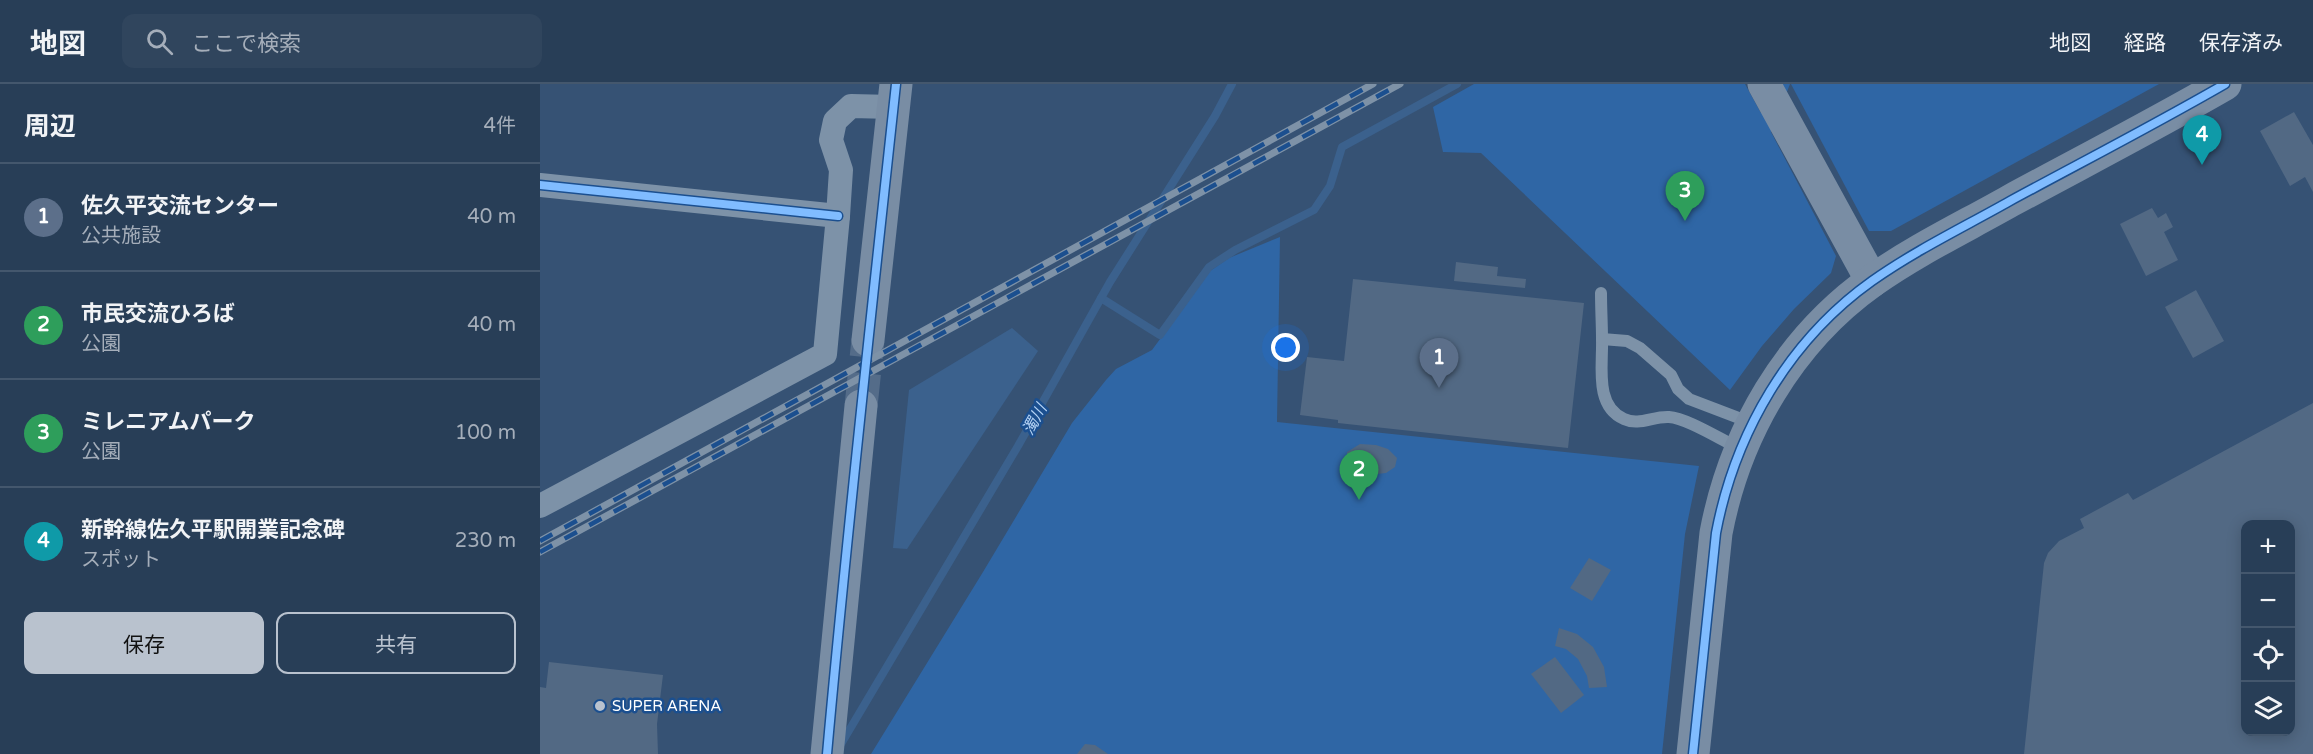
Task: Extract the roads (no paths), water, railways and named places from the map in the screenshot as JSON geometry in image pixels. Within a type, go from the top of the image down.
[{"type":"street","points":[[1764,84],[1872,281]]},
{"type":"street","points":[[1694,754],[1716,532],[1721,506],[1747,436],[1770,389],[1807,341],[1839,308],[1872,281],[1922,249],[2225,84]]},
{"type":"street","points":[[540,506],[825,354],[841,170],[831,140],[835,121],[852,106],[895,95],[868,340]]},
{"type":"street","points":[[540,185],[838,216]]},
{"type":"street","points":[[827,754],[861,406]]},
{"type":"lane","points":[[1600,293],[1603,390],[1609,407],[1623,419],[1640,423],[1670,417],[1747,436]]},
{"type":"lane","points":[[1602,339],[1627,341],[1640,348],[1671,375],[1678,389],[1689,399],[1747,436]]},
{"type":"waterway","name":"濁川","points":[[841,744],[1018,446],[1110,282],[1215,116],[1232,84]]},
{"type":"waterway","points":[[1101,298],[1160,335],[1209,267],[1235,250],[1314,210],[1330,186],[1342,147],[1457,84]]},
{"type":"tunnel","points":[[861,406],[868,340]]},
{"type":"railway","points":[[540,541],[1373,84]]},
{"type":"railway","points":[[540,552],[1400,84]]},
{"type":"place","name":"新幹線佐久平駅開業記念碑","points":[[2202,165]]},
{"type":"place","name":"ミレニアムパーク","points":[[1685,221]]},
{"type":"place","name":"佐久平交流センター","points":[[1439,388]]},
{"type":"place","name":"市民交流ひろば","points":[[1359,500]]},
{"type":"place","name":"SUPER ARENA","points":[[600,706]]}]
